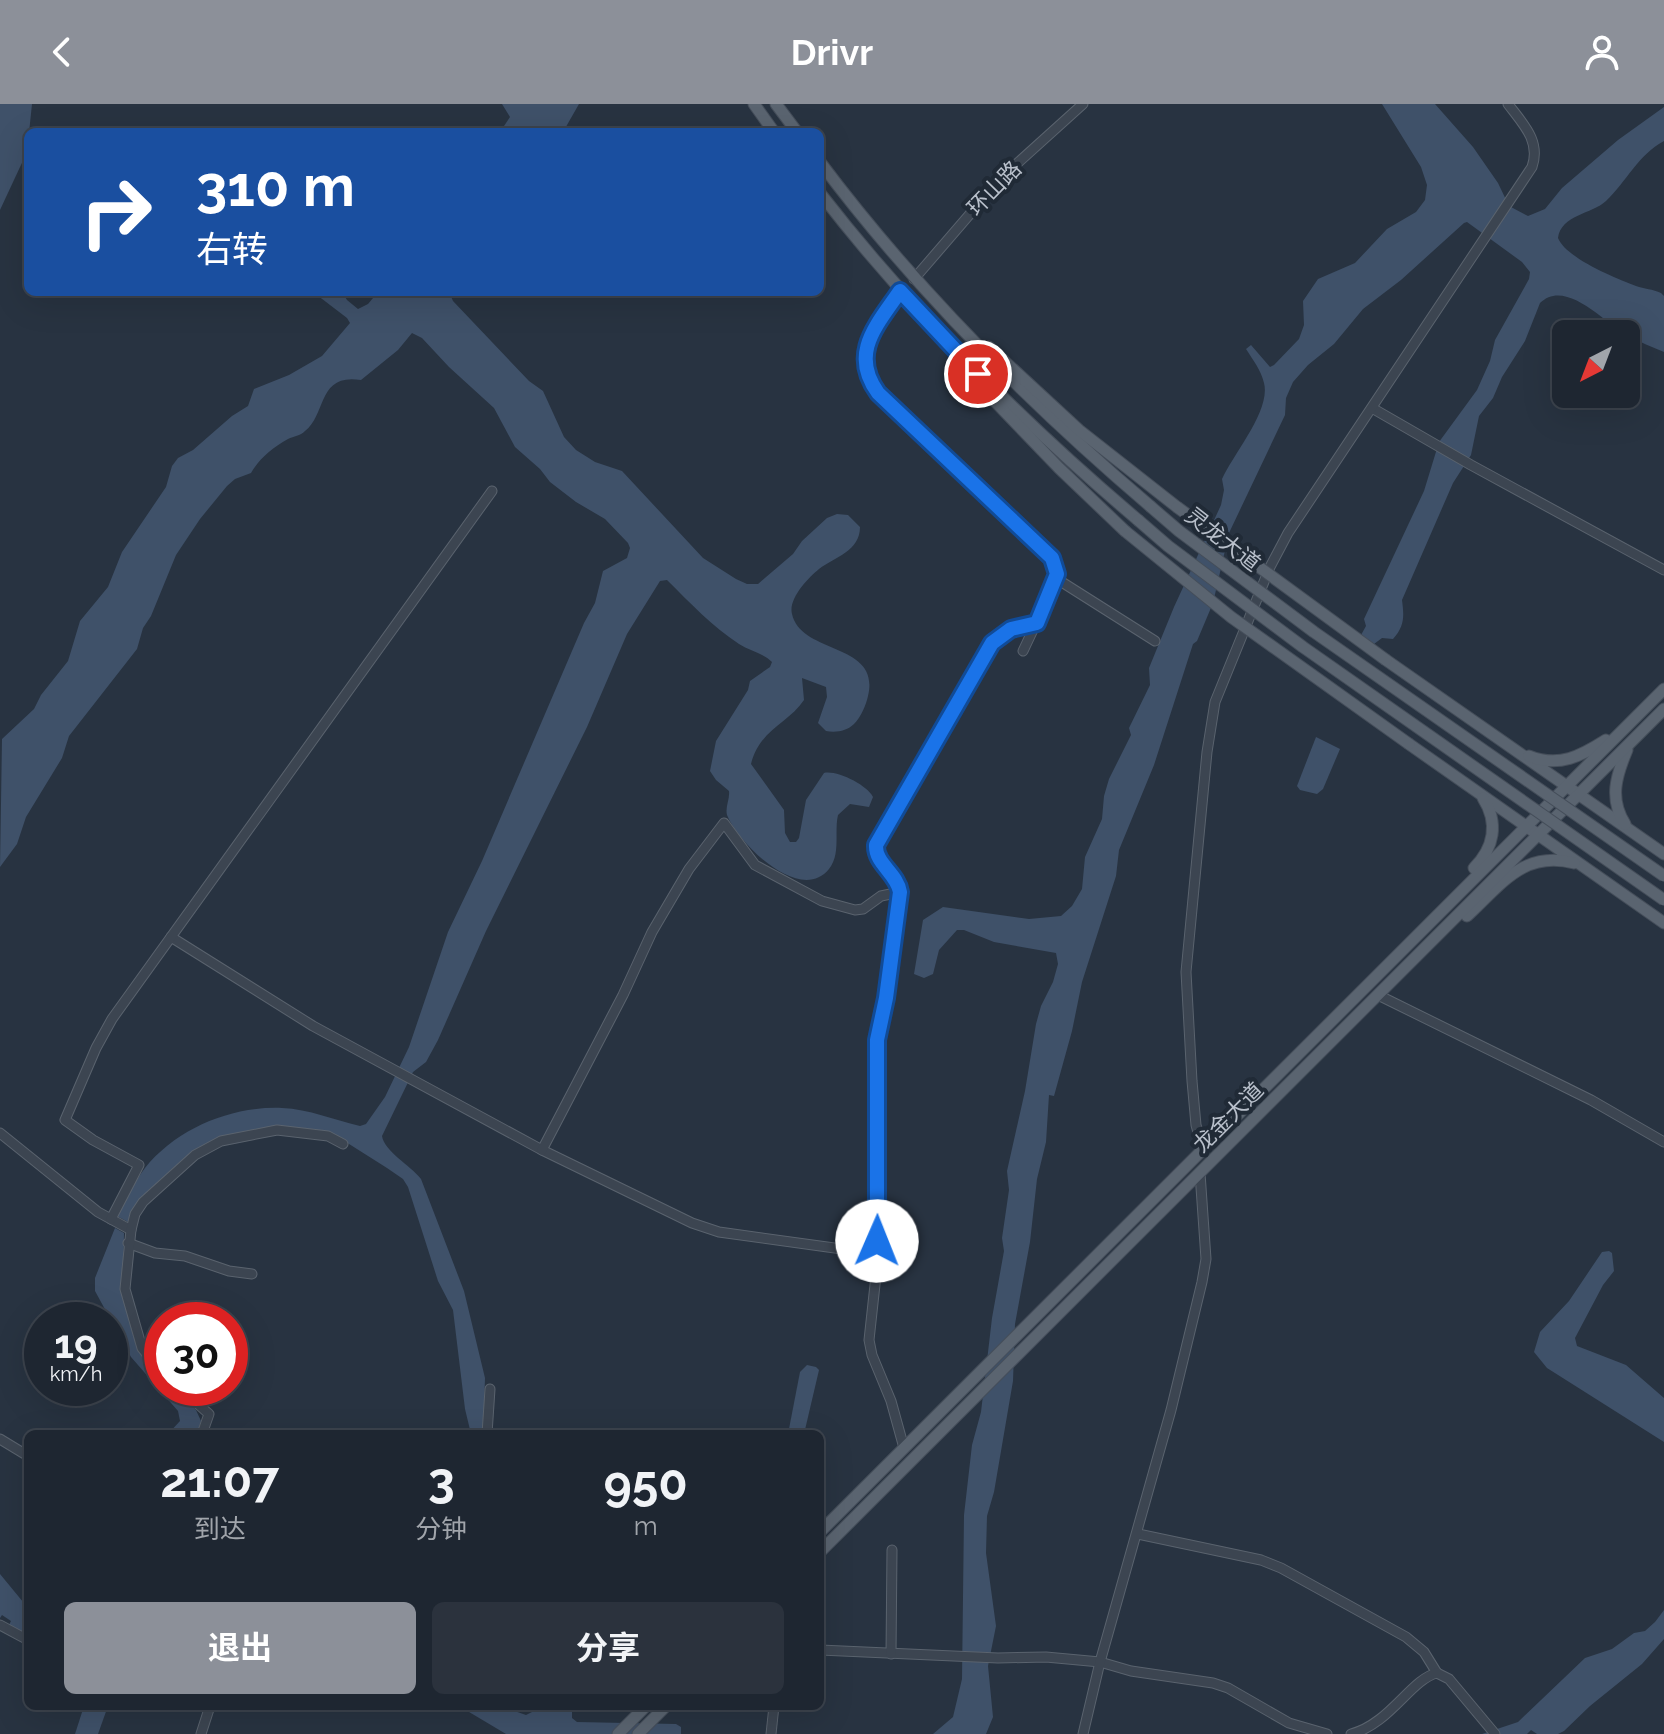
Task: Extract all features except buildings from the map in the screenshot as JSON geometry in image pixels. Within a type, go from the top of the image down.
[{"type":"main road","points":[[754,104],[771,128]]},
{"type":"main road","points":[[776,104],[794,128]]},
{"type":"main road","name":"灵龙大道","points":[[824,167],[947,315],[1052,421],[1150,506],[1314,632],[1664,876]]},
{"type":"main road","name":"灵龙大道","points":[[824,198],[921,314],[1039,434],[1138,520],[1303,647],[1664,900]]},
{"type":"main road","points":[[921,314],[1021,430],[1125,531],[1242,626],[1664,923]]},
{"type":"main road","points":[[947,315],[989,348],[1087,438],[1177,507],[1386,660],[1664,854]]},
{"type":"main road","name":"龙金大道","points":[[824,1528],[1664,689]]},
{"type":"main road","name":"龙金大道","points":[[824,1548],[1664,709]]},
{"type":"main road","points":[[1513,749],[1542,760],[1566,760],[1581,756],[1623,729]]},
{"type":"main road","points":[[1631,831],[1619,813],[1615,791],[1622,763],[1634,739]]},
{"type":"main road","points":[[1411,941],[1427,915],[1483,859],[1489,848],[1493,827],[1490,811],[1474,789]]},
{"type":"main road","points":[[1426,947],[1456,926],[1525,865],[1550,859],[1582,865]]},
{"type":"main road","points":[[618,1734],[642,1710]]},
{"type":"main road","points":[[638,1734],[662,1710]]},
{"type":"street","name":"环山路","points":[[914,279],[1001,178],[1083,104]]},
{"type":"street","points":[[1203,1150],[1194,1110],[1186,972],[1206,763],[1215,702],[1280,546],[1532,167],[1535,150],[1531,135],[1508,104]]},
{"type":"street","points":[[900,291],[868,342],[865,360],[871,382],[883,398],[1056,565],[1057,579],[1023,651]]},
{"type":"street","points":[[1372,408],[1664,570]]},
{"type":"street","points":[[111,1219],[139,1165],[93,1140],[65,1120],[101,1037],[492,491]]},
{"type":"street","points":[[1057,579],[1155,641]]},
{"type":"street","points":[[904,1448],[891,1401],[869,1345],[878,1254],[877,1040],[886,998],[900,892],[899,884],[877,856],[878,842],[992,643],[1011,629],[1037,623]]},
{"type":"street","points":[[542,1150],[623,995],[652,932],[689,869],[724,823],[755,865],[822,901],[860,910],[881,896],[900,892]]},
{"type":"street","points":[[171,937],[313,1026],[542,1150],[710,1230],[878,1254]]},
{"type":"street","points":[[1378,995],[1591,1100],[1664,1142]]},
{"type":"street","points":[[144,1350],[125,1289],[128,1243],[135,1214],[153,1192],[195,1155],[221,1141],[277,1130],[328,1136],[343,1144]]},
{"type":"street","points":[[0,1133],[98,1212],[131,1230]]},
{"type":"street","points":[[1083,1734],[1100,1662],[1138,1534],[1206,1259],[1200,1173]]},
{"type":"street","points":[[128,1243],[155,1253],[185,1256],[229,1271],[252,1274]]},
{"type":"street","points":[[487,1430],[490,1389]]},
{"type":"street","points":[[200,1406],[209,1414],[203,1430]]},
{"type":"street","points":[[0,1439],[24,1454]]},
{"type":"street","points":[[1138,1534],[1261,1560],[1406,1637],[1424,1652],[1437,1673],[1449,1679],[1493,1732]]},
{"type":"street","points":[[891,1654],[892,1550]]},
{"type":"street","points":[[0,1625],[24,1638]]},
{"type":"street","points":[[824,1650],[998,1658],[1046,1657],[1100,1662],[1131,1671],[1213,1683],[1228,1688],[1298,1731],[1327,1734]]},
{"type":"street","points":[[1351,1734],[1379,1722],[1426,1678],[1437,1673]]},
{"type":"street","points":[[201,1734],[209,1710]]},
{"type":"street","points":[[771,1734],[774,1710]]},
{"type":"water","points":[[0,104],[32,104],[30,128],[24,128],[24,158],[0,210]]},
{"type":"water","points":[[502,104],[579,104],[565,128],[503,128],[510,117]]},
{"type":"water","points":[[1382,104],[1435,104],[1473,147],[1498,183],[1509,206],[1528,216],[1545,209],[1562,188],[1618,140],[1664,107],[1664,141],[1640,161],[1606,201],[1565,224],[1558,238],[1571,253],[1592,266],[1664,296],[1664,352],[1640,341],[1640,320],[1606,320],[1574,299],[1562,296],[1550,297],[1540,303],[1525,341],[1502,377],[1493,398],[1479,416],[1471,455],[1453,483],[1402,600],[1400,630],[1393,639],[1382,638],[1374,644],[1361,635],[1366,626],[1364,619],[1424,491],[1439,442],[1477,390],[1490,361],[1495,340],[1530,272],[1522,262],[1467,222],[1464,223],[1401,280],[1363,309],[1334,344],[1293,382],[1286,398],[1285,415],[1229,533],[1213,603],[1193,644],[1154,765],[1119,850],[1116,876],[1082,982],[1054,1096],[1049,1095],[1046,1142],[1037,1179],[1030,1242],[1015,1324],[1013,1381],[987,1516],[986,1553],[996,1626],[988,1666],[993,1717],[986,1734],[933,1734],[953,1717],[962,1679],[964,1515],[972,1445],[981,1412],[992,1318],[1004,1251],[1002,1238],[1009,1190],[1007,1171],[1036,1024],[1058,964],[1056,953],[994,942],[957,930],[939,950],[933,974],[924,978],[914,974],[923,920],[943,907],[1029,919],[1061,916],[1072,906],[1082,889],[1085,857],[1102,819],[1109,779],[1131,735],[1129,728],[1150,685],[1149,668],[1221,505],[1224,490],[1222,479],[1262,406],[1264,383],[1246,349],[1251,345],[1270,367],[1299,339],[1304,325],[1303,301],[1318,279],[1355,263],[1387,229],[1416,212],[1425,200],[1427,185],[1421,167]]},
{"type":"water","points":[[318,296],[344,296],[358,309],[375,296],[451,296],[529,381],[543,391],[564,437],[576,450],[595,462],[622,471],[703,558],[747,584],[758,584],[793,554],[827,518],[837,514],[848,515],[860,527],[851,548],[819,569],[800,589],[793,602],[792,614],[798,627],[810,637],[852,657],[863,666],[869,679],[863,711],[848,728],[837,732],[826,731],[818,723],[827,697],[826,687],[802,678],[804,700],[760,743],[751,764],[784,810],[785,833],[790,842],[796,842],[799,838],[806,800],[824,773],[844,776],[870,792],[873,797],[869,807],[850,804],[838,815],[836,850],[829,869],[817,878],[802,880],[787,875],[756,854],[733,827],[727,815],[729,791],[710,771],[716,741],[748,690],[750,681],[770,667],[772,662],[720,630],[667,580],[660,581],[627,634],[587,727],[486,931],[438,1040],[426,1062],[413,1072],[382,1136],[387,1147],[421,1179],[464,1291],[485,1378],[483,1430],[470,1430],[453,1310],[438,1281],[408,1187],[403,1179],[338,1137],[245,1132],[191,1155],[173,1168],[136,1205],[128,1222],[117,1216],[141,1173],[158,1154],[173,1141],[207,1122],[244,1111],[282,1108],[360,1126],[366,1124],[385,1097],[409,1047],[448,932],[595,603],[603,571],[627,558],[628,543],[605,519],[550,482],[515,447],[494,408],[422,338],[412,333],[398,350],[361,380],[347,379],[330,389],[312,424],[305,431],[272,450],[251,473],[235,479],[200,519],[176,555],[143,628],[137,649],[69,736],[62,758],[26,817],[17,844],[0,867],[2,739],[34,709],[68,661],[80,621],[108,587],[122,552],[166,487],[172,466],[178,458],[193,450],[248,406],[254,389],[289,375],[322,356],[350,323]]},
{"type":"water","points":[[1316,737],[1340,749],[1323,789],[1317,794],[1300,790],[1297,786]]},
{"type":"water","points":[[115,1228],[124,1233],[125,1302],[101,1302],[95,1291],[95,1278]]},
{"type":"water","points":[[1602,1252],[1612,1253],[1614,1271],[1603,1285],[1575,1338],[1577,1346],[1626,1365],[1664,1398],[1664,1442],[1547,1368],[1534,1352],[1540,1332],[1569,1301]]},
{"type":"water","points":[[128,1310],[144,1355],[144,1372],[128,1352]]},
{"type":"water","points":[[807,1365],[819,1370],[805,1430],[789,1430],[800,1372]]},
{"type":"water","points":[[174,1406],[192,1406],[201,1421],[198,1430],[172,1430],[180,1421]]},
{"type":"water","points":[[0,1574],[24,1603],[24,1633],[9,1625],[11,1621],[2,1615],[0,1618]]},
{"type":"water","points":[[1664,1610],[1664,1639],[1642,1664],[1564,1731],[1558,1734],[1537,1734],[1531,1730],[1527,1734],[1482,1734],[1518,1722],[1585,1658],[1612,1649],[1634,1633],[1645,1631]]},
{"type":"water","points":[[83,1710],[107,1710],[98,1734],[75,1734]]},
{"type":"water","points":[[466,1710],[512,1710],[526,1715],[536,1710],[572,1710],[572,1718],[577,1722],[676,1724],[681,1727],[681,1734],[506,1734]]},
{"type":"route","points":[[877,1241],[877,1040],[886,998],[900,892],[899,884],[877,856],[876,845],[992,643],[1011,629],[1037,623],[1056,583],[1057,574],[1052,558],[878,393],[866,368],[866,348],[873,331],[900,291],[978,374]]}]
